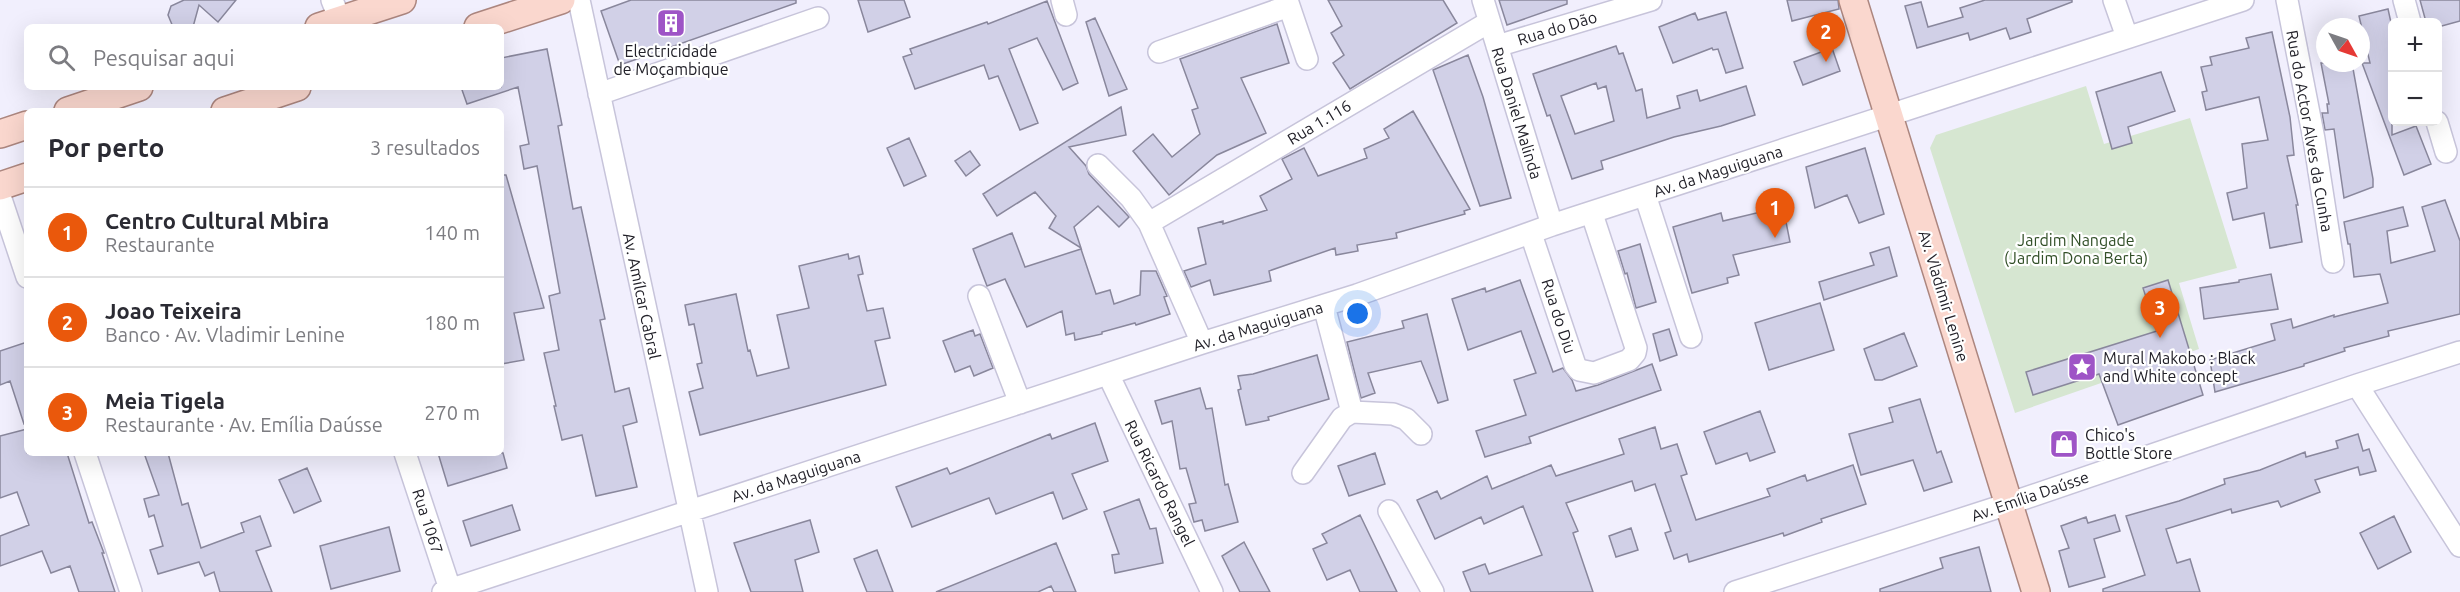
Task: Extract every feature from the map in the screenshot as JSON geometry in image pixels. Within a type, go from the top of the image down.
[{"type":"main road","points":[[330,16],[402,0]]},
{"type":"main road","points":[[487,24],[561,0]]},
{"type":"main road","name":"Av. Vladimir Lenine","points":[[1853,0],[2036,592]]},
{"type":"main road","points":[[77,108],[131,90]]},
{"type":"main road","points":[[234,108],[288,90]]},
{"type":"main road","points":[[0,134],[24,126]]},
{"type":"main road","points":[[0,186],[24,178]]},
{"type":"street","name":"Av. Amílcar Cabral","points":[[579,0],[707,592]]},
{"type":"street","name":"Rua Daniel Malinda","points":[[1483,0],[1552,225]]},
{"type":"street","name":"Rua do Dão","points":[[1497,46],[1651,0]]},
{"type":"street","points":[[2114,0],[2127,37]]},
{"type":"street","name":"Av. da Maguiguana","points":[[447,591],[1202,343],[1324,306],[1552,225],[1592,214],[1888,114],[2243,0]]},
{"type":"street","name":"Rua do Actor Alves da Cunha","points":[[2287,0],[2314,139],[2333,262]]},
{"type":"street","points":[[2404,0],[2409,18]]},
{"type":"street","points":[[1159,52],[1288,3],[1307,59]]},
{"type":"street","points":[[599,94],[818,18]]},
{"type":"street","name":"Rua 1.116","points":[[1149,222],[1489,22]]},
{"type":"street","points":[[2438,126],[2446,152]]},
{"type":"street","points":[[1098,165],[1131,198],[1149,222],[1202,343]]},
{"type":"street","points":[[1645,195],[1691,338]]},
{"type":"street","points":[[0,196],[24,268]]},
{"type":"street","name":"Rua do Diu","points":[[1531,234],[1575,365],[1579,370],[1594,373],[1629,360],[1635,354],[1636,348],[1592,214]]},
{"type":"street","points":[[979,296],[1020,403]]},
{"type":"street","points":[[1324,306],[1352,412]]},
{"type":"street","name":"Av. Emília Daússe","points":[[1735,592],[2008,504],[2460,352]]},
{"type":"street","name":"Rua Ricardo Rangel","points":[[1108,374],[1212,592]]},
{"type":"street","points":[[2357,385],[2460,546]]},
{"type":"street","points":[[1303,473],[1342,418],[1352,412],[1393,414],[1406,419],[1421,434]]},
{"type":"street","points":[[86,456],[131,592]]},
{"type":"street","name":"Rua 1067","points":[[406,456],[447,591]]},
{"type":"street","points":[[1389,511],[1433,592]]},
{"type":"green space","name":"Jardim Nangade (Jardim Dona Berta)","points":[[2086,86],[2104,144],[2190,118],[2237,268],[2179,283],[2199,349],[2015,413],[1930,148],[1936,135]]},
{"type":"building","points":[[184,0],[236,0],[218,22],[199,5],[194,24],[172,24],[168,15],[171,6]]},
{"type":"building","name":"Electricidade de Moçambique","points":[[631,0],[796,0],[796,3],[620,65],[601,11]]},
{"type":"building","points":[[858,0],[904,0],[910,17],[868,32]]},
{"type":"building","points":[[1328,0],[1443,0],[1457,23],[1350,89],[1333,63],[1344,55],[1331,33],[1342,26]]},
{"type":"building","points":[[1499,0],[1567,0],[1567,4],[1507,25]]},
{"type":"building","points":[[1787,0],[1838,0],[1839,9],[1792,21]]},
{"type":"building","points":[[1985,0],[2072,0],[2072,2],[2027,19],[2031,32],[2010,39],[2006,28],[1970,40],[1968,33],[1917,48],[1905,6],[1921,2],[1928,27],[1963,17],[1960,8]]},
{"type":"building","points":[[2420,0],[2460,0],[2460,21],[2442,26],[2442,18],[2425,18]]},
{"type":"building","points":[[1047,1],[1078,83],[1063,90],[1037,38],[1009,49],[1038,123],[1020,130],[998,76],[989,79],[984,65],[915,89],[903,57],[912,54],[910,49],[987,22],[988,24]]},
{"type":"building","points":[[2388,9],[2390,18],[2388,18],[2388,126],[2392,126],[2392,135],[2416,126],[2431,164],[2404,175],[2365,72],[2370,72],[2370,18],[2359,18],[2359,16]]},
{"type":"building","points":[[1726,12],[1743,68],[1726,73],[1718,49],[1713,50],[1712,48],[1673,63],[1659,27],[1695,13],[1698,20]]},
{"type":"building","points":[[1095,18],[1127,89],[1109,96],[1086,22]]},
{"type":"building","points":[[1277,24],[1289,63],[1241,78],[1266,133],[1217,155],[1169,195],[1133,151],[1153,134],[1172,157],[1200,134],[1192,110],[1198,108],[1180,59]]},
{"type":"building","points":[[2272,32],[2290,117],[2294,155],[2287,156],[2298,205],[2296,205],[2302,242],[2270,248],[2264,213],[2233,220],[2227,193],[2247,188],[2242,144],[2268,140],[2259,97],[2206,110],[2202,92],[2207,91],[2201,67],[2212,65],[2210,57],[2249,48],[2246,38]]},
{"type":"building","points":[[1616,46],[1619,54],[1623,53],[1636,91],[1642,89],[1647,118],[1680,108],[1677,96],[1697,90],[1700,101],[1746,86],[1755,115],[1674,137],[1601,161],[1603,169],[1572,179],[1533,74]],"holes":[[[1596,83],[1598,89],[1606,86],[1614,121],[1575,134],[1561,96]]]},
{"type":"building","points":[[1832,48],[1840,71],[1803,85],[1794,62]]},
{"type":"building","points":[[547,49],[562,125],[558,126],[573,209],[581,207],[605,319],[600,320],[615,392],[629,388],[637,422],[623,426],[637,487],[596,496],[582,435],[562,440],[544,353],[559,350],[549,296],[560,293],[537,166],[524,169],[520,146],[529,144],[518,87],[467,104],[462,90],[504,90],[504,57]]},
{"type":"building","points":[[1468,55],[1483,97],[1511,198],[1480,206],[1433,70]]},
{"type":"building","points":[[2161,72],[2175,111],[2128,127],[2132,143],[2112,149],[2096,92]]},
{"type":"building","points":[[2323,72],[2354,72],[2373,187],[2344,198],[2334,129],[2325,130],[2322,113],[2328,113],[2327,104],[2329,104]]},
{"type":"building","points":[[1121,107],[1126,135],[1069,147],[1086,166],[1089,174],[1129,217],[1119,227],[1098,206],[1074,227],[1081,248],[1049,228],[1056,216],[1035,192],[997,216],[983,194]]},
{"type":"building","points":[[1413,111],[1470,209],[1464,211],[1465,214],[1396,233],[1397,238],[1357,245],[1358,251],[1336,255],[1335,248],[1269,271],[1271,281],[1214,295],[1210,280],[1191,287],[1184,271],[1206,264],[1198,228],[1223,221],[1223,224],[1267,210],[1260,196],[1292,179],[1282,159],[1304,148],[1318,176],[1367,158],[1364,149],[1389,138],[1384,129]]},
{"type":"building","points":[[909,138],[926,176],[904,186],[887,148]]},
{"type":"building","points":[[1865,148],[1884,214],[1859,223],[1847,195],[1815,208],[1806,167]]},
{"type":"building","points":[[970,151],[980,165],[966,176],[955,161]]},
{"type":"building","points":[[504,175],[506,175],[544,308],[514,313],[524,360],[504,363]]},
{"type":"building","points":[[2445,200],[2460,241],[2460,314],[2388,331],[2389,336],[2344,348],[2345,351],[2304,364],[2304,366],[2215,392],[2210,360],[2275,340],[2271,324],[2291,319],[2293,328],[2334,315],[2334,317],[2388,303],[2380,274],[2354,277],[2350,244],[2348,244],[2344,222],[2403,207],[2408,226],[2387,231],[2391,263],[2435,251],[2422,207]]},
{"type":"building","points":[[1782,202],[1790,242],[1733,255],[1739,275],[1727,278],[1728,283],[1692,293],[1673,227],[1721,213],[1723,221],[1765,211],[1764,205]]},
{"type":"building","points":[[1012,233],[1025,267],[1081,249],[1096,294],[1110,290],[1114,304],[1140,295],[1141,271],[1156,271],[1167,296],[1164,297],[1170,314],[1075,340],[1074,333],[1066,335],[1062,311],[1027,327],[1005,279],[987,286],[973,249]]},
{"type":"building","points":[[1640,244],[1656,302],[1636,308],[1627,273],[1625,274],[1618,251]]},
{"type":"building","points":[[1889,247],[1897,276],[1824,300],[1819,282],[1874,265],[1870,253]]},
{"type":"building","points":[[848,254],[849,259],[859,256],[863,274],[858,275],[867,311],[883,308],[890,338],[875,341],[886,385],[700,435],[689,392],[703,388],[697,364],[702,363],[694,324],[689,325],[685,305],[736,294],[748,351],[750,350],[757,376],[789,368],[777,315],[809,308],[799,266]]},
{"type":"building","points":[[2271,274],[2278,309],[2204,319],[2200,288]]},
{"type":"building","points":[[1520,280],[1553,372],[1563,368],[1572,380],[1576,391],[1652,364],[1661,390],[1529,437],[1531,443],[1485,457],[1476,431],[1526,415],[1514,380],[1536,373],[1521,331],[1468,350],[1452,299],[1485,288],[1486,292]]},
{"type":"building","points":[[2168,280],[2203,395],[2118,425],[2099,374],[2033,395],[2026,372],[2157,331],[2143,288]]},
{"type":"building","points":[[1820,303],[1834,350],[1769,370],[1755,323]]},
{"type":"building","points":[[1427,314],[1448,400],[1438,403],[1421,361],[1368,373],[1375,393],[1361,398],[1347,342],[1404,328],[1402,321]]},
{"type":"building","points":[[1669,329],[1677,355],[1660,361],[1653,334]]},
{"type":"building","points":[[973,330],[975,336],[980,334],[993,368],[974,376],[970,366],[955,372],[943,341]]},
{"type":"building","points":[[1904,333],[1917,366],[1882,380],[1875,380],[1864,349]]},
{"type":"building","points":[[24,343],[24,424],[10,381],[0,385],[0,351]]},
{"type":"building","points":[[1317,355],[1329,399],[1268,417],[1269,420],[1246,425],[1238,390],[1241,389],[1238,376],[1253,374]]},
{"type":"building","points":[[1200,388],[1206,409],[1212,408],[1225,485],[1228,484],[1238,522],[1205,531],[1202,520],[1194,522],[1189,504],[1196,503],[1186,468],[1180,469],[1172,421],[1162,424],[1155,401]]},
{"type":"building","points":[[1920,399],[1937,453],[1941,451],[1952,482],[1924,491],[1913,460],[1861,475],[1849,434],[1893,422],[1889,408]]},
{"type":"building","points":[[1760,411],[1775,452],[1750,461],[1747,453],[1716,464],[1704,432]]},
{"type":"building","points":[[1095,423],[1108,461],[1072,474],[1087,509],[1063,519],[1053,492],[996,514],[989,498],[912,527],[896,487],[947,468],[950,474],[1050,434],[1052,439]]},
{"type":"building","points":[[1655,427],[1661,449],[1677,444],[1687,474],[1681,476],[1696,520],[1770,496],[1767,489],[1805,475],[1807,481],[1853,465],[1866,504],[1821,519],[1822,522],[1784,536],[1783,533],[1689,562],[1687,554],[1674,559],[1665,533],[1671,531],[1655,484],[1635,491],[1632,481],[1566,503],[1578,531],[1573,533],[1593,592],[1471,592],[1463,572],[1485,564],[1489,574],[1542,555],[1523,506],[1484,524],[1481,517],[1435,539],[1417,500],[1437,491],[1441,499],[1487,476],[1492,489],[1551,465],[1556,476],[1624,454],[1619,439]]},
{"type":"building","points":[[24,430],[24,456],[68,456],[89,523],[92,522],[104,553],[102,553],[115,592],[79,592],[70,566],[51,573],[42,551],[0,566],[0,536],[29,525],[17,492],[0,498],[0,436]]},
{"type":"building","points":[[2358,434],[2363,451],[2369,449],[2376,471],[2360,475],[2358,467],[2315,480],[2320,492],[2281,507],[2278,501],[2232,513],[2231,509],[2166,529],[2177,563],[2190,559],[2200,592],[2103,592],[2103,589],[2145,575],[2126,516],[2179,501],[2225,484],[2224,479],[2260,470],[2305,452],[2306,457],[2338,448],[2336,441]]},
{"type":"building","points":[[1375,453],[1385,484],[1349,496],[1338,466]]},
{"type":"building","points":[[145,456],[169,456],[182,505],[188,503],[201,548],[244,532],[241,523],[260,516],[271,546],[256,551],[272,592],[220,592],[214,572],[205,576],[199,562],[158,574],[150,550],[163,546],[154,515],[149,517],[144,499],[159,495]]},
{"type":"building","points":[[439,456],[504,456],[507,468],[448,486]]},
{"type":"building","points":[[307,468],[321,501],[294,513],[279,480]]},
{"type":"building","points":[[1139,499],[1150,529],[1156,528],[1163,563],[1115,573],[1112,555],[1119,554],[1104,512]]},
{"type":"building","points":[[512,505],[520,530],[471,546],[463,521]]},
{"type":"building","points":[[1360,515],[1397,592],[1360,592],[1350,570],[1327,580],[1313,549],[1327,543],[1322,534]]},
{"type":"building","points":[[2115,515],[2120,531],[2094,539],[2105,577],[2069,587],[2059,551],[2069,548],[2061,526],[2086,517],[2088,523]]},
{"type":"building","points":[[2394,516],[2411,552],[2378,569],[2360,533]]},
{"type":"building","points":[[810,520],[819,552],[795,560],[803,592],[751,592],[734,543]]},
{"type":"building","points":[[389,527],[400,571],[331,589],[320,546]]},
{"type":"building","points":[[1631,528],[1638,550],[1616,557],[1609,536]]},
{"type":"building","points":[[1244,542],[1270,592],[1240,592],[1222,556]]},
{"type":"building","points":[[1056,543],[1076,592],[1054,592],[1051,586],[1038,592],[936,592]]},
{"type":"building","points":[[1979,547],[1991,592],[1880,592],[1880,589],[1943,568],[1940,558]]},
{"type":"building","points":[[877,550],[893,592],[867,592],[854,559]]},
{"type":"place","name":"Electricidade de Moçambique","points":[[671,23]]},
{"type":"place","name":"Joao Teixeira","points":[[1826,62]]},
{"type":"place","name":"Centro Cultural Mbira","points":[[1775,238]]},
{"type":"place","name":"Meia Tigela","points":[[2160,338]]},
{"type":"place","name":"Mural Makobo : Black and White concept","points":[[2082,367]]},
{"type":"place","name":"Chico's Bottle Store","points":[[2064,444]]}]
